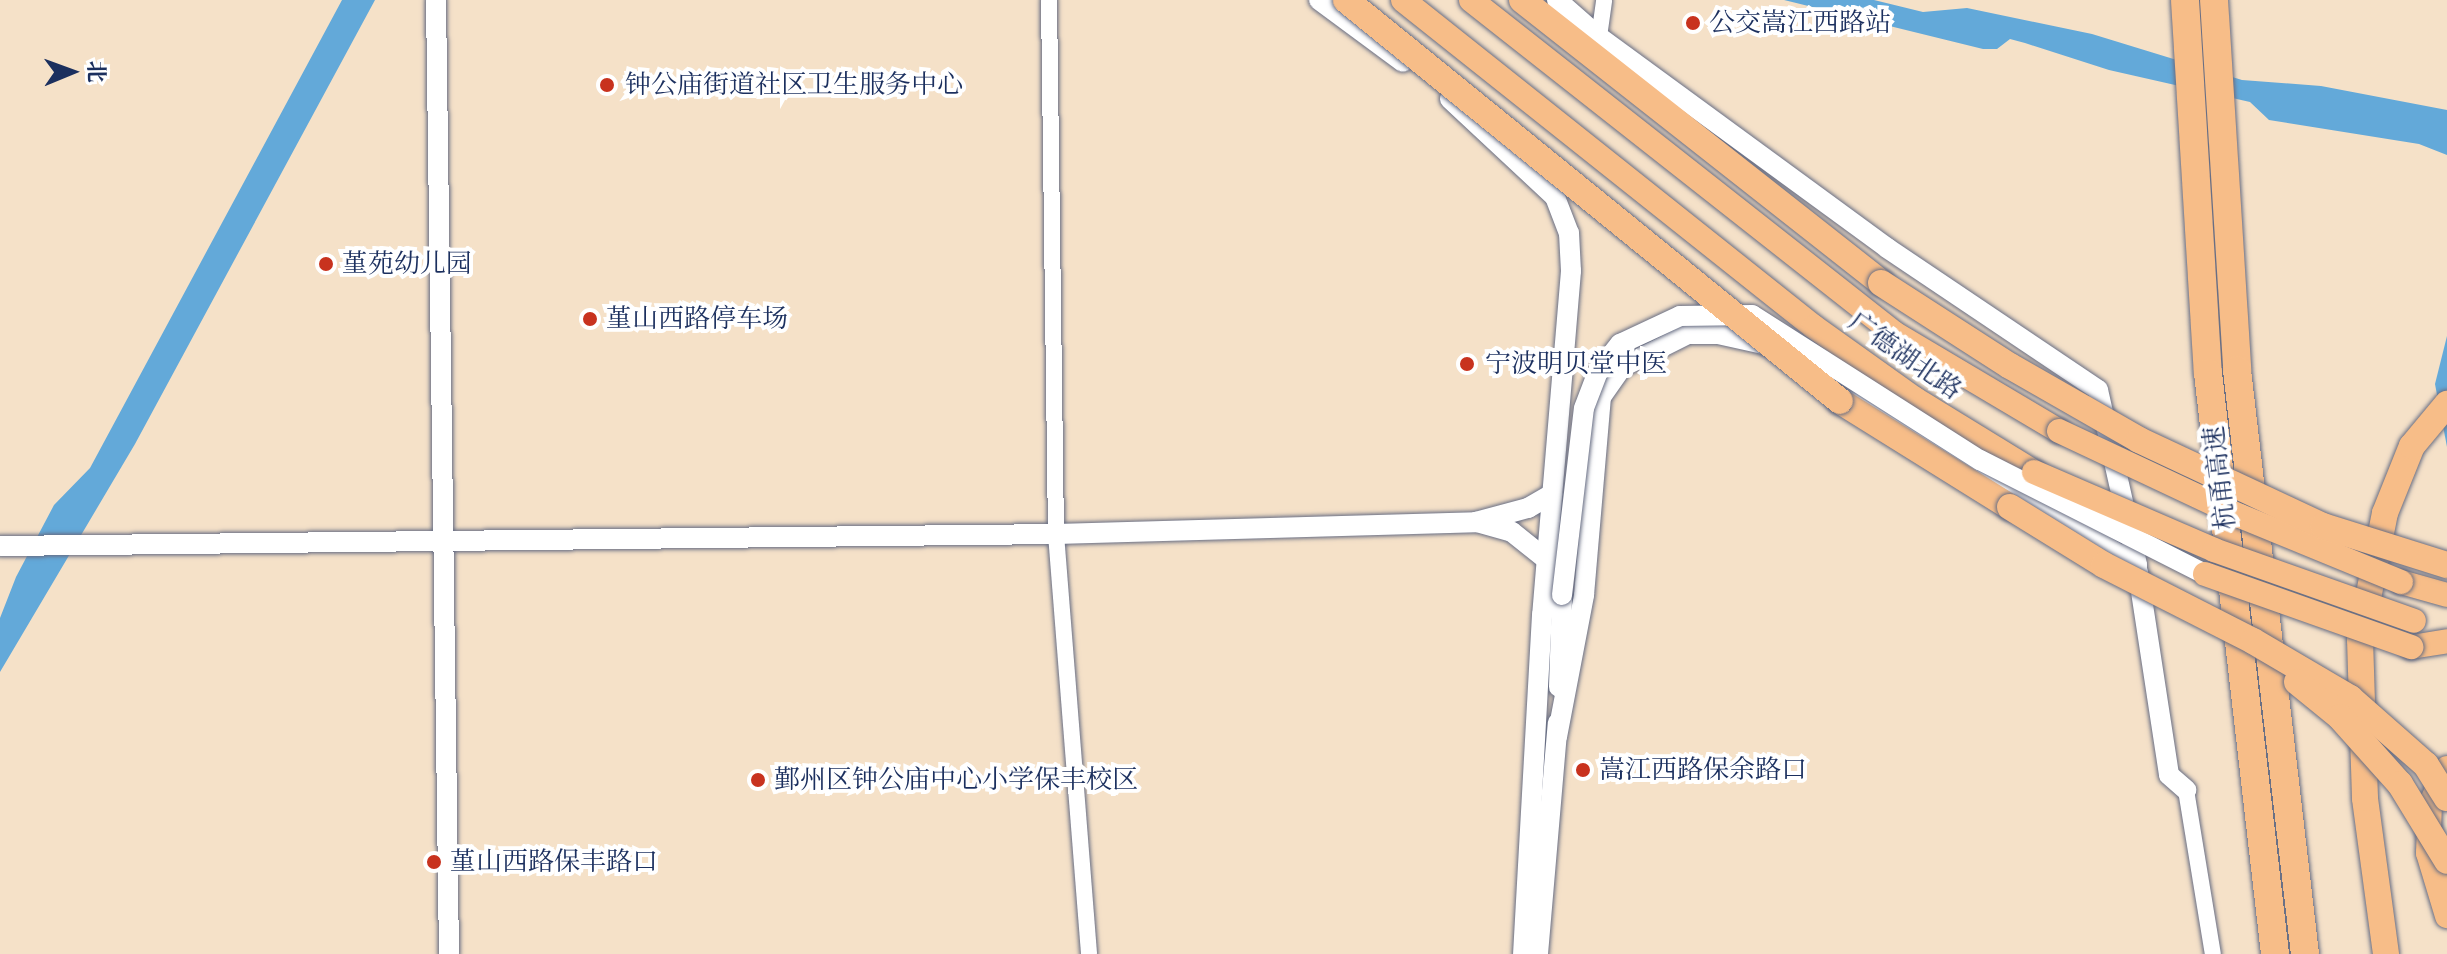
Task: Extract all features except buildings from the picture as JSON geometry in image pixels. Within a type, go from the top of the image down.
[{"type":"highway","points":[[1346,0],[1840,401],[2104,565],[2189,608],[2350,698],[2426,765],[2447,798]]},
{"type":"highway","points":[[1522,0],[1881,283],[1997,358],[2139,440],[2323,526],[2447,565]]},
{"type":"highway","name":"杭甬高速","points":[[2185,0],[2208,373],[2275,954]]},
{"type":"highway","name":"杭甬高速","points":[[2214,0],[2237,370],[2305,954]]},
{"type":"highway","points":[[2386,954],[2365,798],[2360,639],[2385,513],[2412,446],[2447,404]]},
{"type":"highway","points":[[2355,535],[2447,548]]},
{"type":"highway","points":[[2189,608],[2340,717],[2400,784],[2447,861]]},
{"type":"main road","name":"广德湖北路","points":[[1403,0],[1814,327],[1982,442],[2034,472],[2214,550],[2447,633]]},
{"type":"main road","name":"广德湖北路","points":[[1479,6],[1894,333],[2059,431],[2240,516],[2401,582],[2447,595]]},
{"type":"main road","points":[[2205,574],[2411,647],[2447,641]]},
{"type":"main road","points":[[2401,582],[2447,589]]},
{"type":"main road","points":[[2447,768],[2430,805],[2428,853],[2447,916]]},
{"type":"street","points":[[1049,0],[1056,534],[1089,954]]},
{"type":"street","points":[[1319,0],[1436,86],[1555,197],[1569,233],[1571,271],[1547,560],[1523,954]]},
{"type":"street","points":[[1557,0],[1599,37],[1887,248],[2098,390],[2137,565],[2169,775],[2186,790],[2213,954]]},
{"type":"street","points":[[1599,37],[1604,0]]},
{"type":"street","points":[[436,6],[449,954]]},
{"type":"street","points":[[1538,954],[1557,737],[1562,595],[1584,408],[1598,372],[1620,344],[1680,316],[1752,315],[1980,460],[2205,574]]},
{"type":"street","points":[[1557,737],[1584,595],[1601,397],[1622,367],[1651,348],[1688,334],[1766,344],[2137,565]]},
{"type":"street","points":[[0,546],[1056,534],[1476,522],[1528,508],[1552,494]]},
{"type":"street","points":[[1476,522],[1512,532],[1547,560]]},
{"type":"water","points":[[342,0],[375,0],[135,444],[0,672],[0,618],[16,577],[54,505],[90,468]]},
{"type":"water","points":[[1784,0],[1874,0],[1923,12],[1967,8],[2092,34],[2242,80],[2321,86],[2447,110],[2447,155],[2419,144],[2269,120],[2250,102],[2109,70],[2010,39],[1997,49],[1983,49]]},
{"type":"water","points":[[2447,336],[2447,447],[2435,384]]},
{"type":"place","name":"公交嵩江西路站","points":[[1693,23]]},
{"type":"place","name":"钟公庙街道社区卫生服务中心","points":[[607,85]]},
{"type":"place","name":"堇苑幼儿园","points":[[326,264]]},
{"type":"place","name":"堇山西路停车场","points":[[590,319]]},
{"type":"place","name":"宁波明贝堂中医","points":[[1467,364]]},
{"type":"place","name":"嵩江西路保余路口","points":[[1583,770]]},
{"type":"place","name":"鄞州区钟公庙中心小学保丰校区","points":[[758,780]]},
{"type":"place","name":"堇山西路保丰路口","points":[[434,862]]}]
